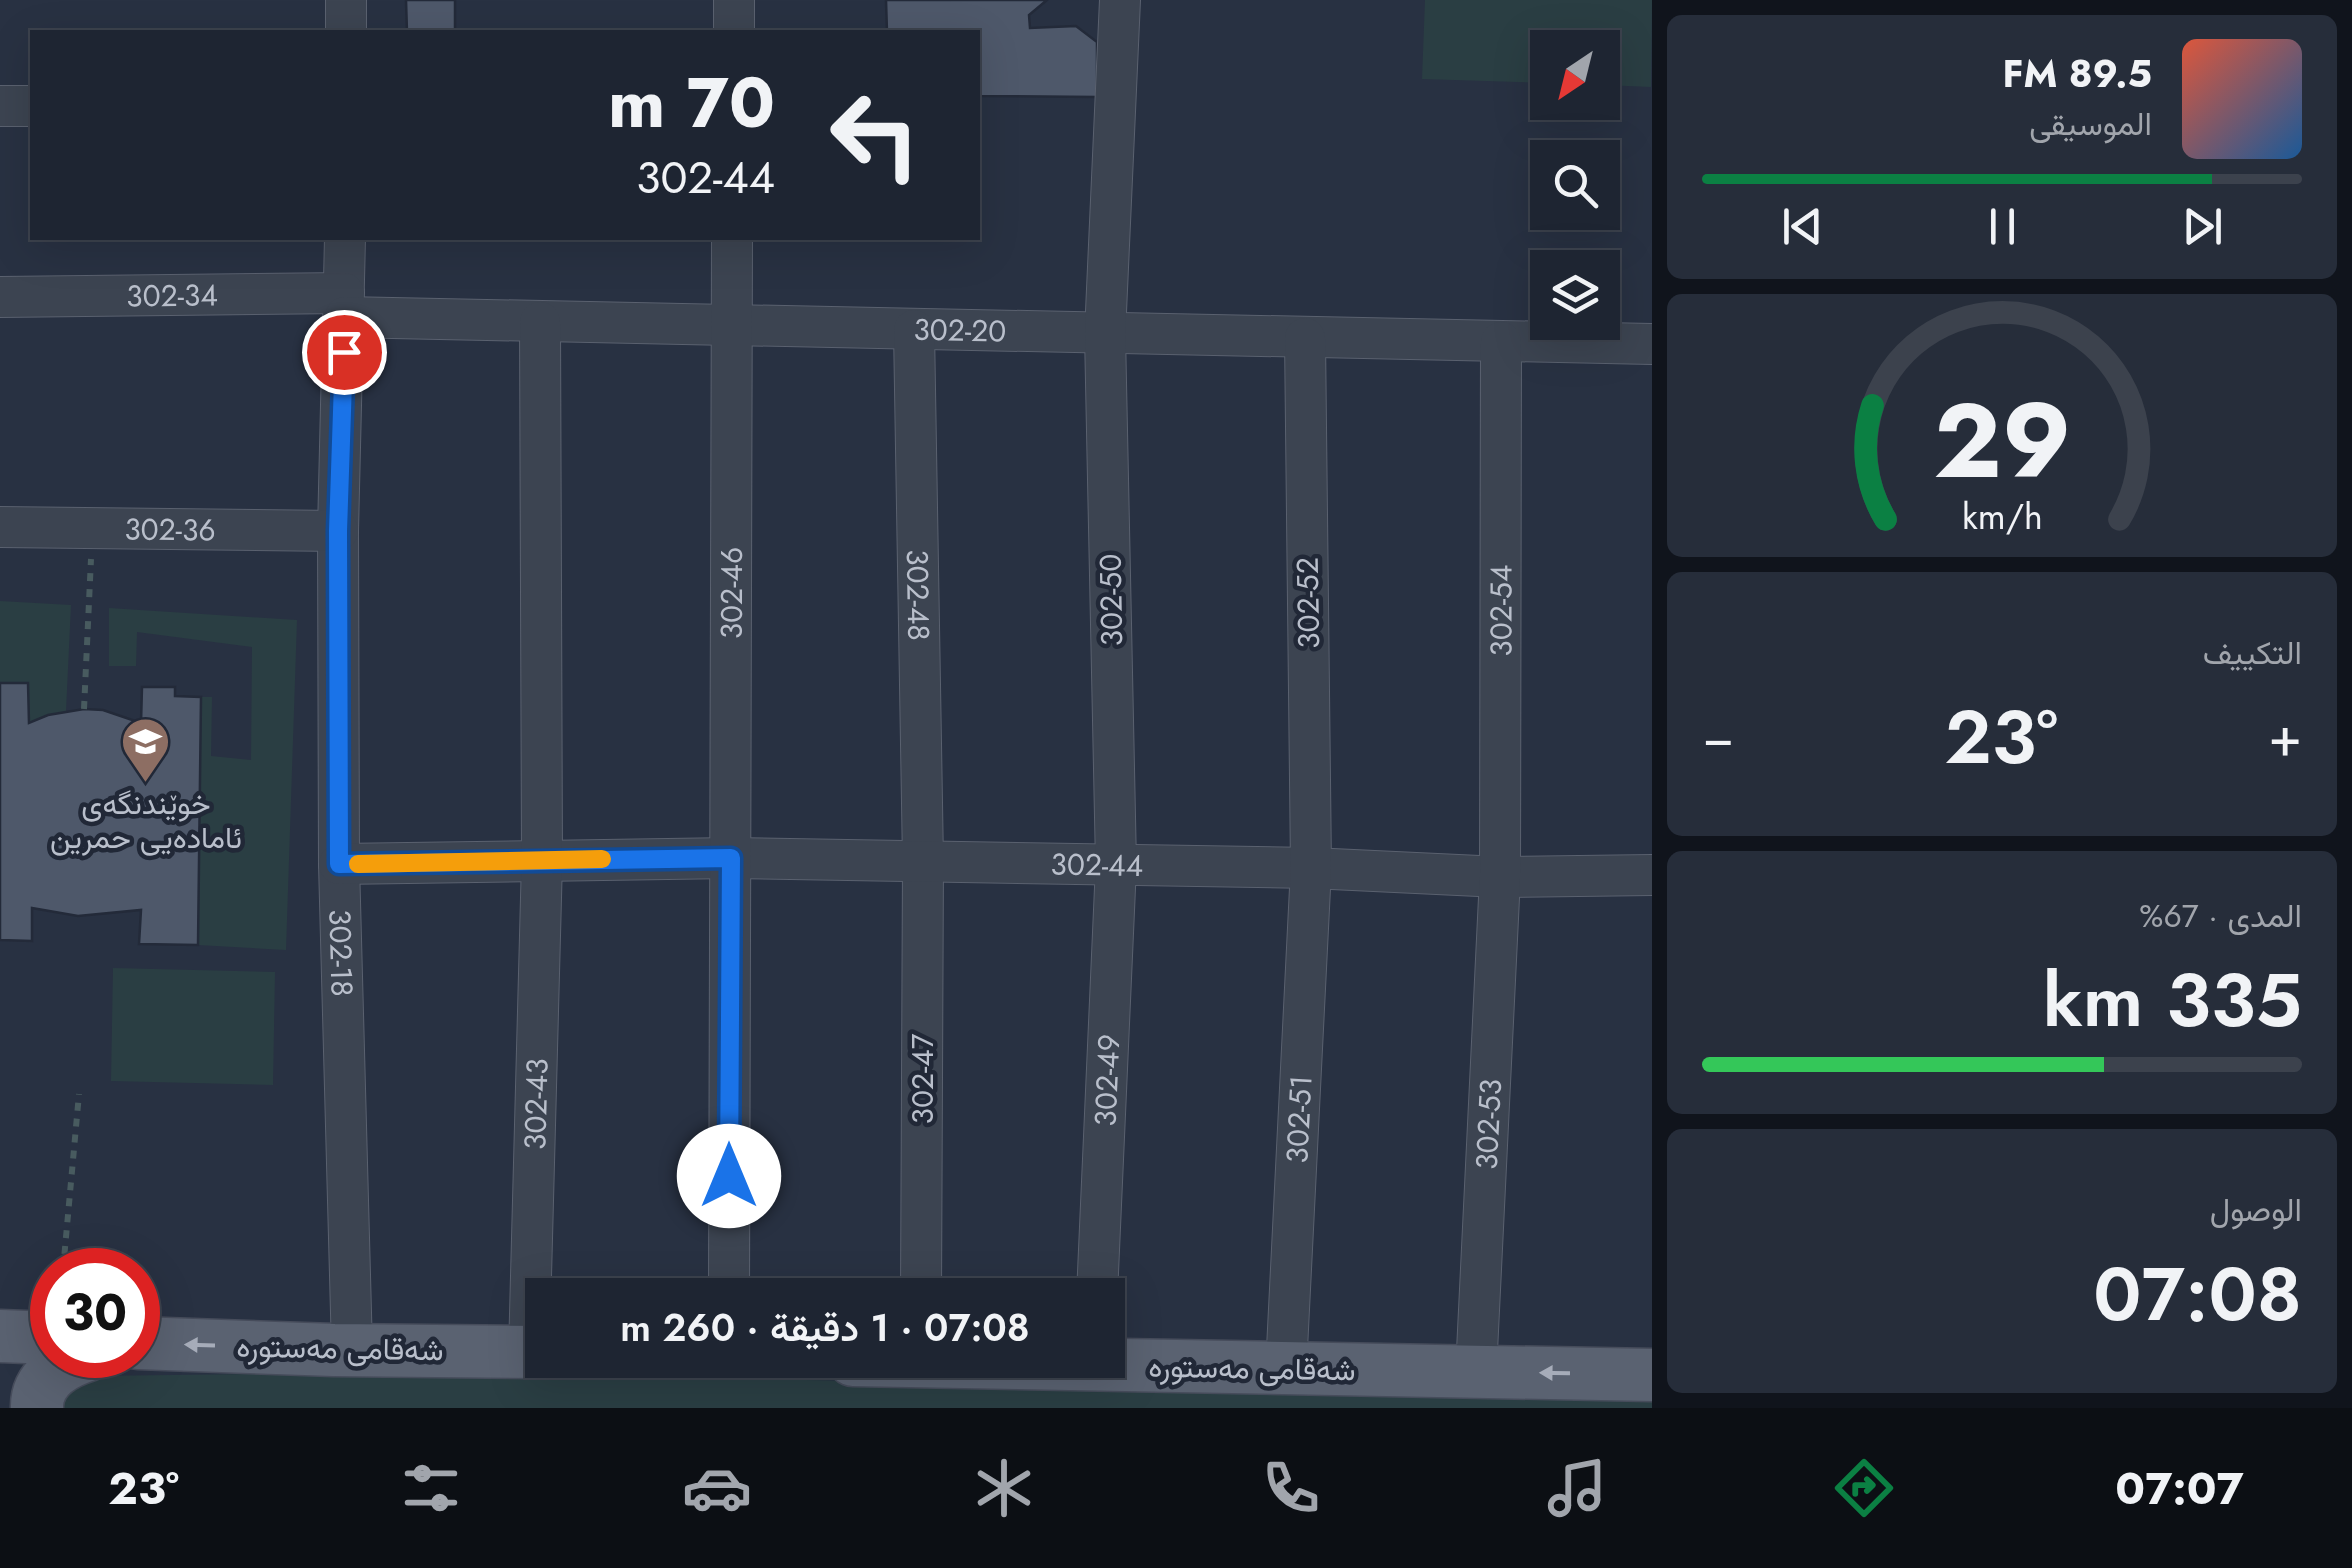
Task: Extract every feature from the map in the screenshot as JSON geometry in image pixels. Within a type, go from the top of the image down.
[{"type":"main road","points":[[0,1336],[30,1337]]},
{"type":"main road","name":"شەقامی مەستورە","points":[[160,1344],[525,1352]]},
{"type":"main road","name":"شەقامی مەستورە","points":[[1125,1364],[1652,1374]]},
{"type":"main road","points":[[38,1408],[37,1397],[48,1378]]},
{"type":"street","points":[[346,0],[346,30]]},
{"type":"street","points":[[734,0],[734,30]]},
{"type":"street","name":"302-50","points":[[1116,865],[1105,334],[1120,0]]},
{"type":"street","points":[[0,106],[30,106]]},
{"type":"street","points":[[345,240],[345,305]]},
{"type":"street","name":"302-46","points":[[729,1278],[732,240]]},
{"type":"street","name":"302-34","points":[[0,297],[345,305]]},
{"type":"street","name":"302-20","points":[[345,305],[540,322],[1652,344]]},
{"type":"street","name":"302-18","points":[[345,305],[338,531],[339,864],[352,1350]]},
{"type":"street","points":[[540,322],[542,860]]},
{"type":"street","name":"302-48","points":[[914,330],[923,862]]},
{"type":"street","name":"302-52","points":[[1304,338],[1311,868]]},
{"type":"street","name":"302-54","points":[[1500,877],[1501,342]]},
{"type":"street","name":"302-36","points":[[0,526],[338,531]]},
{"type":"street","name":"302-44","points":[[339,864],[731,858],[1311,868],[1500,877],[1652,875]]},
{"type":"street","name":"302-43","points":[[537,1278],[542,860]]},
{"type":"street","name":"302-47","points":[[922,1278],[923,862]]},
{"type":"street","name":"302-49","points":[[1099,1278],[1116,865]]},
{"type":"street","name":"302-51","points":[[1286,1369],[1311,868]]},
{"type":"street","name":"302-53","points":[[1476,1372],[1500,877]]},
{"type":"path","points":[[84,710],[94,528]]},
{"type":"path","points":[[64,1248],[79,1094]]},
{"type":"green space","points":[[1425,0],[1652,0],[1651,87],[1620,86],[1620,30],[1530,30],[1530,82],[1422,79]]},
{"type":"green space","points":[[0,601],[71,605],[66,711],[29,723],[28,684],[0,683]]},
{"type":"green space","points":[[109,608],[297,620],[286,950],[198,945],[201,697],[212,697],[211,756],[251,760],[252,647],[137,632],[136,666],[109,666]]},
{"type":"green space","points":[[113,968],[275,972],[273,1085],[111,1081]]},
{"type":"green space","points":[[445,1372],[525,1374],[525,1378],[714,1378],[1343,1392],[1652,1392],[1652,1408],[59,1408],[67,1390],[86,1378]]},
{"type":"building","points":[[406,0],[455,0],[455,30],[407,30]]},
{"type":"building","points":[[886,0],[1047,0],[1029,15],[1030,28],[1076,26],[1097,42],[1097,97],[980,96],[980,30],[887,30]]},
{"type":"building","points":[[0,683],[28,683],[29,723],[48,715],[84,709],[103,710],[141,723],[142,687],[175,687],[175,696],[201,697],[198,945],[139,944],[141,910],[78,916],[32,908],[32,941],[0,940]]},
{"type":"slow traffic","points":[[358,864],[602,859]]},
{"type":"place","name":"خوێندنگەی ئامادەیی حمرین","points":[[146,784]]},
{"type":"route","points":[[344,352],[338,531],[339,864],[731,858],[729,1176]]}]
